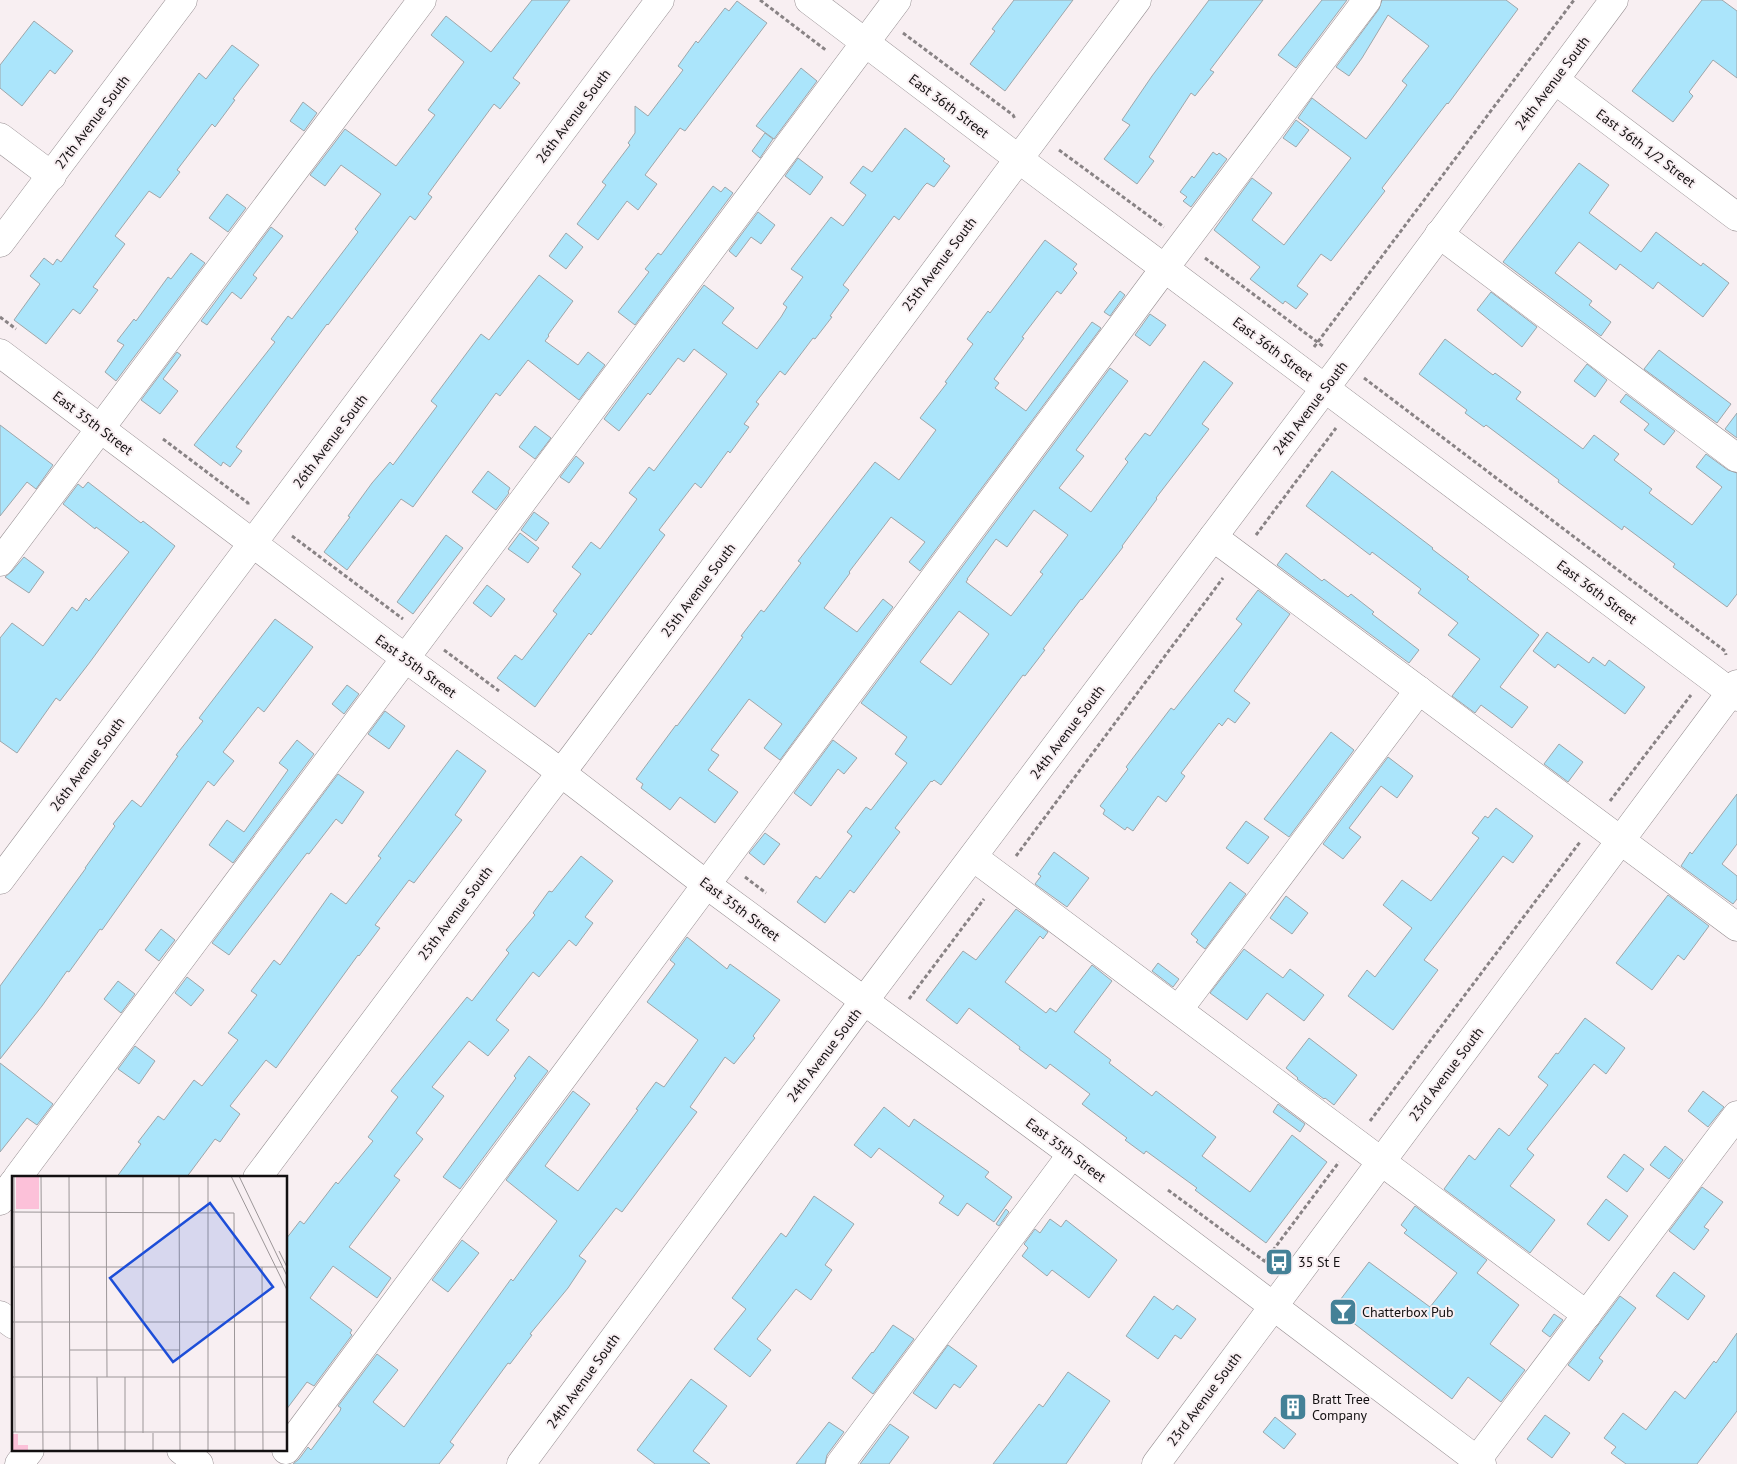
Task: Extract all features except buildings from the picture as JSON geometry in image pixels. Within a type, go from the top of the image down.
[{"type":"street","name":"27th Avenue South","points":[[0,243],[183,0]]},
{"type":"street","points":[[0,562],[422,0]]},
{"type":"street","name":"26th Avenue South","points":[[0,880],[660,0]]},
{"type":"street","name":"East 36th Street","points":[[809,0],[1164,268],[1735,691]]},
{"type":"street","name":"25th Avenue South","points":[[258,1176],[1137,0]]},
{"type":"street","points":[[288,1447],[1164,268],[1367,0]]},
{"type":"street","name":"24th Avenue South","points":[[521,1464],[864,1001],[1614,0]]},
{"type":"street","points":[[18,1176],[890,9]]},
{"type":"street","name":"East 36th 1/2 Street","points":[[1555,80],[1737,217]]},
{"type":"street","points":[[0,137],[52,176]]},
{"type":"street","points":[[1439,234],[1737,458]]},
{"type":"street","name":"East 35th Street","points":[[0,353],[405,658],[561,772],[707,885],[1072,1154],[1478,1463]]},
{"type":"street","points":[[1213,537],[1737,927]]},
{"type":"street","points":[[1178,1009],[1419,690]]},
{"type":"street","name":"23rd Avenue South","points":[[1156,1464],[1620,840],[1735,691]]},
{"type":"street","points":[[973,857],[1587,1315]]},
{"type":"street","points":[[1478,1463],[1737,1115]]},
{"type":"street","points":[[840,1464],[1072,1154]]},
{"type":"street","points":[[0,1200],[12,1185]]},
{"type":"street","points":[[0,1315],[12,1324]]},
{"type":"street","points":[[19,1464],[28,1452]]},
{"type":"street","points":[[183,1452],[199,1464]]},
{"type":"street","points":[[276,1464],[285,1452]]},
{"type":"path","points":[[1310,351],[1574,0]]},
{"type":"path","points":[[890,9],[1014,115],[1016,124]]},
{"type":"path","points":[[1358,373],[1725,651],[1727,658]]},
{"type":"path","points":[[909,999],[1337,426]]},
{"type":"path","points":[[1264,1261],[1693,692]]},
{"type":"place","name":"35 St E","points":[[1279,1262]]},
{"type":"place","name":"Chatterbox Pub","points":[[1343,1312]]},
{"type":"place","name":"Bratt Tree Company","points":[[1293,1407]]}]
